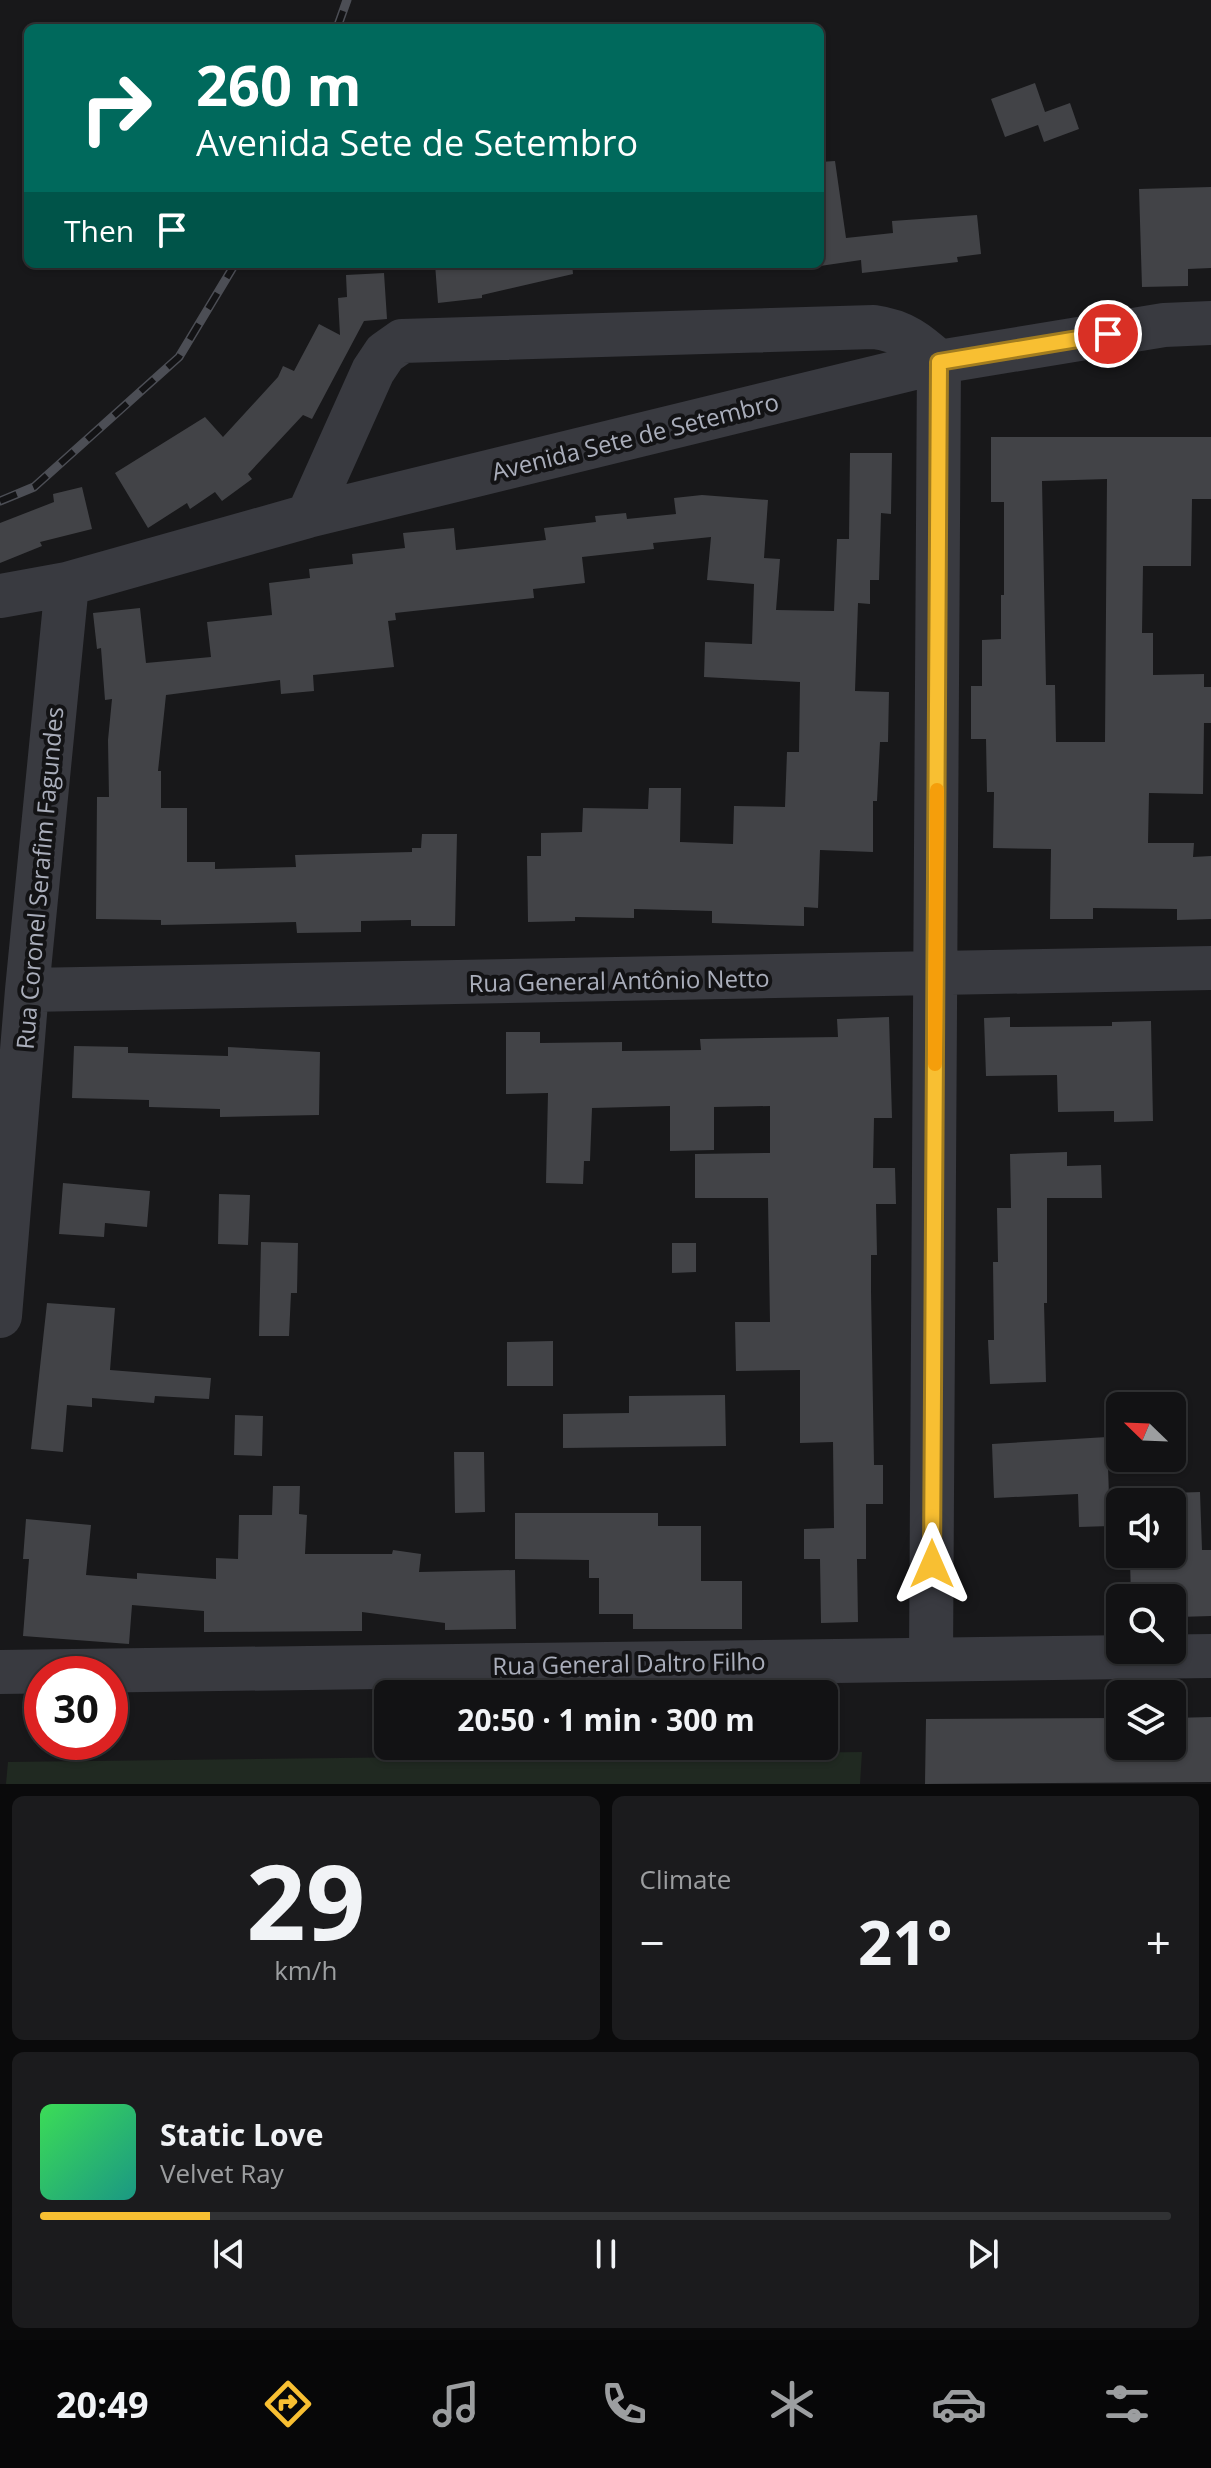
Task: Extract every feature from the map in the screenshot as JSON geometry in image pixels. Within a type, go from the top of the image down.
[{"type":"street","name":"Avenida Sete de Setembro","points":[[0,596],[67,584],[308,516],[939,362],[1164,325],[1211,323]]},
{"type":"street","points":[[308,516],[373,371],[385,353],[402,341],[874,327],[894,330],[912,338],[939,362],[931,1658]]},
{"type":"street","name":"Rua Coronel Serafim Fagundes","points":[[0,1316],[27,990],[67,584]]},
{"type":"street","name":"Rua General Antônio Netto","points":[[27,990],[1211,968]]},
{"type":"street","name":"Rua General Daltro Filho","points":[[0,1672],[1211,1656]]},
{"type":"shaded area","points":[[838,1752],[862,1752],[860,1784],[6,1784],[8,1762],[374,1758],[838,1760]]},
{"type":"building","points":[[1035,83],[1045,112],[1070,103],[1079,129],[1044,142],[1038,125],[1005,137],[991,99]]},
{"type":"building","points":[[835,161],[846,238],[893,233],[892,221],[977,215],[981,254],[957,257],[958,262],[862,273],[861,260],[824,265],[824,162]]},
{"type":"building","points":[[1211,187],[1211,268],[1188,269],[1188,286],[1142,287],[1139,189]]},
{"type":"building","points":[[435,268],[572,268],[573,274],[482,295],[482,298],[438,303]]},
{"type":"building","points":[[384,273],[387,319],[364,321],[312,419],[303,415],[248,474],[252,479],[222,501],[215,492],[190,509],[187,503],[148,528],[115,473],[205,417],[223,437],[278,377],[283,366],[294,371],[319,324],[340,335],[338,298],[347,297],[346,275]]},
{"type":"building","points":[[991,437],[1211,437],[1211,499],[1192,499],[1191,566],[1143,566],[1142,633],[1153,633],[1153,675],[1204,674],[1204,687],[1211,687],[1211,723],[1204,723],[1203,794],[1149,793],[1148,843],[1194,843],[1193,857],[1211,856],[1211,919],[1177,920],[1177,909],[1093,908],[1093,919],[1050,919],[1051,849],[993,848],[994,792],[987,792],[986,739],[971,739],[971,686],[982,686],[982,640],[1001,639],[1004,502],[991,502]],"holes":[[[1107,479],[1105,742],[1056,742],[1055,685],[1046,685],[1042,481]]]},
{"type":"building","points":[[850,453],[892,453],[891,514],[881,513],[879,580],[870,580],[870,604],[858,603],[855,691],[889,692],[888,742],[880,742],[877,801],[873,801],[873,852],[820,850],[818,908],[804,907],[804,926],[712,923],[712,911],[634,909],[634,918],[575,917],[575,921],[528,922],[527,856],[541,856],[541,833],[582,832],[583,808],[648,809],[649,788],[681,788],[680,842],[733,844],[734,806],[785,807],[787,752],[799,752],[800,682],[704,677],[705,642],[752,644],[754,584],[707,580],[711,537],[653,543],[654,549],[582,557],[585,583],[533,589],[534,598],[395,613],[396,620],[388,621],[394,667],[313,675],[314,691],[281,694],[280,680],[166,695],[158,771],[161,771],[161,808],[187,808],[187,862],[215,862],[215,869],[296,867],[295,855],[412,852],[412,848],[421,848],[422,834],[457,834],[455,926],[411,926],[411,920],[361,921],[361,932],[297,933],[296,922],[161,925],[161,920],[96,919],[97,797],[109,797],[108,740],[112,699],[105,700],[101,648],[97,649],[93,613],[140,608],[146,663],[211,657],[207,622],[272,615],[269,583],[310,578],[309,569],[353,564],[352,554],[405,548],[403,533],[454,528],[456,550],[546,540],[544,528],[596,522],[595,516],[626,513],[627,519],[676,514],[674,498],[702,495],[768,500],[764,558],[780,559],[776,610],[834,611],[837,539],[849,539]]},
{"type":"building","points":[[82,487],[92,529],[40,542],[42,546],[0,563],[0,523],[54,502],[53,494]]},
{"type":"building","points":[[889,1017],[892,1118],[874,1118],[873,1168],[895,1168],[896,1204],[876,1204],[877,1255],[871,1255],[874,1465],[883,1465],[883,1504],[866,1504],[866,1559],[857,1559],[858,1622],[821,1623],[820,1559],[804,1559],[804,1529],[834,1528],[833,1442],[800,1443],[800,1370],[736,1371],[735,1322],[770,1322],[768,1198],[695,1198],[695,1154],[770,1153],[770,1106],[714,1107],[714,1150],[670,1151],[670,1106],[592,1108],[590,1161],[584,1161],[583,1184],[546,1183],[548,1093],[506,1094],[506,1032],[540,1032],[540,1043],[622,1042],[622,1051],[701,1050],[700,1039],[838,1037],[837,1019]]},
{"type":"building","points":[[1010,1017],[1010,1027],[1112,1026],[1112,1022],[1151,1021],[1153,1121],[1114,1122],[1114,1111],[1058,1112],[1057,1075],[986,1076],[984,1018]]},
{"type":"building","points":[[74,1046],[128,1047],[128,1053],[228,1056],[228,1047],[320,1052],[319,1115],[220,1117],[220,1109],[149,1107],[149,1100],[72,1098]]},
{"type":"building","points":[[1067,1152],[1067,1166],[1101,1165],[1102,1198],[1047,1198],[1047,1303],[1044,1303],[1046,1382],[990,1384],[988,1340],[994,1340],[993,1262],[998,1262],[997,1208],[1011,1208],[1010,1154]]},
{"type":"building","points":[[63,1183],[150,1191],[147,1227],[105,1223],[104,1237],[59,1234]]},
{"type":"building","points":[[219,1194],[250,1195],[248,1245],[218,1244]]},
{"type":"building","points":[[261,1242],[298,1243],[297,1293],[291,1293],[289,1336],[259,1336]]},
{"type":"building","points":[[672,1243],[696,1243],[696,1272],[672,1273]]},
{"type":"building","points":[[47,1303],[115,1308],[110,1370],[211,1378],[209,1399],[155,1396],[154,1403],[92,1398],[92,1407],[67,1405],[63,1452],[31,1449]]},
{"type":"building","points":[[553,1341],[553,1386],[507,1386],[507,1342]]},
{"type":"building","points":[[725,1395],[726,1446],[563,1448],[563,1414],[629,1413],[629,1396]]},
{"type":"building","points":[[235,1415],[263,1416],[262,1456],[234,1455]]},
{"type":"building","points":[[1106,1437],[1109,1488],[1106,1488],[1106,1526],[1079,1527],[1078,1494],[994,1498],[992,1444]]},
{"type":"building","points":[[454,1452],[484,1452],[485,1512],[455,1513]]},
{"type":"building","points":[[273,1486],[300,1486],[299,1514],[307,1515],[305,1554],[392,1554],[393,1550],[421,1554],[419,1572],[515,1570],[516,1629],[445,1630],[445,1623],[362,1612],[362,1631],[204,1632],[204,1611],[132,1605],[129,1644],[23,1636],[29,1559],[23,1559],[26,1519],[91,1525],[86,1575],[137,1579],[137,1573],[216,1579],[216,1558],[238,1559],[239,1515],[272,1515]]},
{"type":"building","points":[[1186,1492],[1200,1492],[1202,1550],[1211,1550],[1211,1616],[1186,1617],[1186,1584],[1131,1584],[1130,1568],[1186,1568]]},
{"type":"building","points":[[515,1513],[658,1513],[658,1526],[701,1526],[701,1581],[742,1581],[742,1629],[633,1629],[633,1614],[599,1614],[599,1578],[589,1578],[589,1560],[515,1559]]},
{"type":"building","points":[[1211,1717],[1211,1782],[925,1784],[926,1719],[1106,1718],[1106,1760],[1186,1760],[1186,1718]]},
{"type":"railway","points":[[338,24],[347,0]]},
{"type":"railway","points":[[0,501],[34,487],[179,357],[233,268]]},
{"type":"slow traffic","points":[[935,1064],[937,790]]},
{"type":"route","points":[[932,1564],[939,362],[1108,334]]}]
